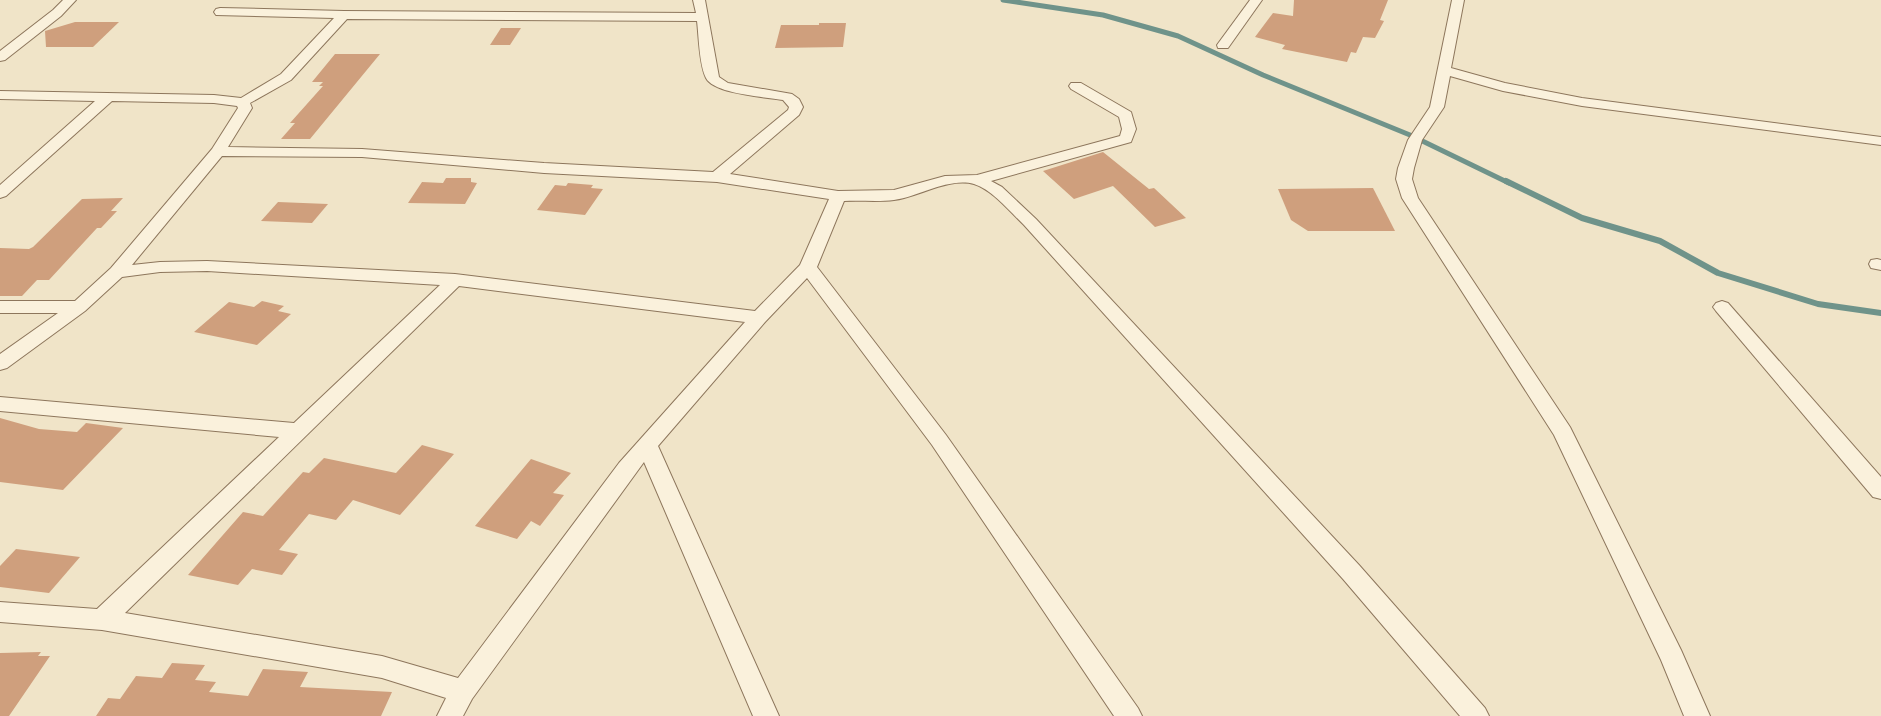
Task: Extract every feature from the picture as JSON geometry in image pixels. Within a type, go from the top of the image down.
[{"type":"street","points":[[0,57],[57,13],[70,0]]},
{"type":"street","points":[[699,0],[704,17],[710,72],[713,79],[724,86],[787,98],[794,102],[796,107],[794,112],[717,178]]},
{"type":"street","points":[[1223,45],[1256,0]]},
{"type":"street","points":[[1458,0],[1437,107],[1417,137],[1404,179],[1410,198],[1564,432],[1672,658],[1697,716]]},
{"type":"street","points":[[220,12],[344,15],[704,17]]},
{"type":"street","points":[[0,95],[214,99],[243,102],[286,77],[344,15]]},
{"type":"street","points":[[1444,70],[1503,87],[1582,102],[1881,141]]},
{"type":"street","points":[[218,151],[362,153],[544,168],[717,178],[762,183],[838,196],[895,195],[946,181],[977,180],[1126,138],[1129,129],[1126,115],[1076,86]]},
{"type":"street","points":[[0,193],[107,98]]},
{"type":"street","points":[[0,364],[79,307],[117,272],[218,151],[242,117],[245,108],[243,102]]},
{"type":"street","points":[[977,180],[996,190],[1030,222],[1351,572],[1476,716]]},
{"type":"street","points":[[450,716],[463,691],[626,469],[759,318],[808,267],[838,196]]},
{"type":"street","points":[[117,272],[160,267],[207,266],[455,280],[759,318]]},
{"type":"street","points":[[808,267],[939,440],[1129,716]]},
{"type":"street","points":[[102,620],[455,280]]},
{"type":"street","points":[[0,307],[79,307]]},
{"type":"street","points":[[1722,307],[1881,491]]},
{"type":"street","points":[[0,404],[298,431]]},
{"type":"street","points":[[647,445],[766,716]]},
{"type":"street","points":[[0,612],[102,620],[382,667],[463,691]]},
{"type":"building","points":[[1294,0],[1388,0],[1380,20],[1384,21],[1375,38],[1363,37],[1356,53],[1351,52],[1347,62],[1282,49],[1285,45],[1255,37],[1273,13],[1293,16]]},
{"type":"building","points":[[75,22],[119,22],[93,47],[46,47],[45,31]]},
{"type":"building","points":[[819,23],[846,23],[843,47],[775,48],[781,25],[819,25]]},
{"type":"building","points":[[501,28],[521,28],[510,45],[490,45]]},
{"type":"building","points":[[335,54],[380,54],[310,139],[281,139],[295,123],[290,123],[323,86],[319,86],[323,82],[312,82]]},
{"type":"building","points":[[1103,152],[1149,189],[1154,188],[1186,218],[1155,227],[1113,186],[1074,199],[1043,171]]},
{"type":"building","points":[[446,178],[471,178],[471,182],[477,183],[465,204],[408,203],[422,182],[443,183]]},
{"type":"building","points":[[568,183],[593,185],[591,188],[603,189],[585,215],[537,210],[555,185],[566,186]]},
{"type":"building","points":[[1373,188],[1395,231],[1308,231],[1291,220],[1278,189]]},
{"type":"building","points":[[123,198],[111,211],[117,211],[101,228],[97,228],[49,280],[37,280],[22,296],[0,296],[0,248],[29,249],[33,247],[82,199]]},
{"type":"building","points":[[278,202],[328,204],[312,223],[261,221]]},
{"type":"building","points":[[262,301],[284,306],[278,311],[291,314],[257,345],[194,332],[229,302],[254,307]]},
{"type":"building","points":[[0,418],[39,429],[77,432],[86,423],[123,428],[63,490],[0,482]]},
{"type":"building","points":[[422,445],[454,454],[400,515],[353,500],[336,520],[309,514],[279,550],[298,554],[282,575],[252,569],[238,585],[188,575],[243,512],[263,516],[303,472],[309,473],[324,458],[396,473]]},
{"type":"building","points":[[531,459],[571,473],[553,493],[564,495],[540,526],[531,521],[517,539],[475,526]]},
{"type":"building","points":[[16,549],[80,557],[49,593],[0,587],[0,566]]},
{"type":"building","points":[[41,652],[38,656],[50,656],[9,716],[0,716],[0,653]]},
{"type":"building","points":[[172,663],[205,665],[195,680],[216,682],[209,692],[248,696],[263,669],[308,672],[300,687],[392,692],[381,716],[96,716],[108,698],[120,699],[136,676],[162,678]]},
{"type":"waterway","points":[[1003,0],[1103,15],[1178,36],[1263,75],[1410,135],[1509,183]]},
{"type":"waterway","points":[[1506,181],[1582,218],[1660,241],[1718,273],[1818,304],[1881,313]]}]
